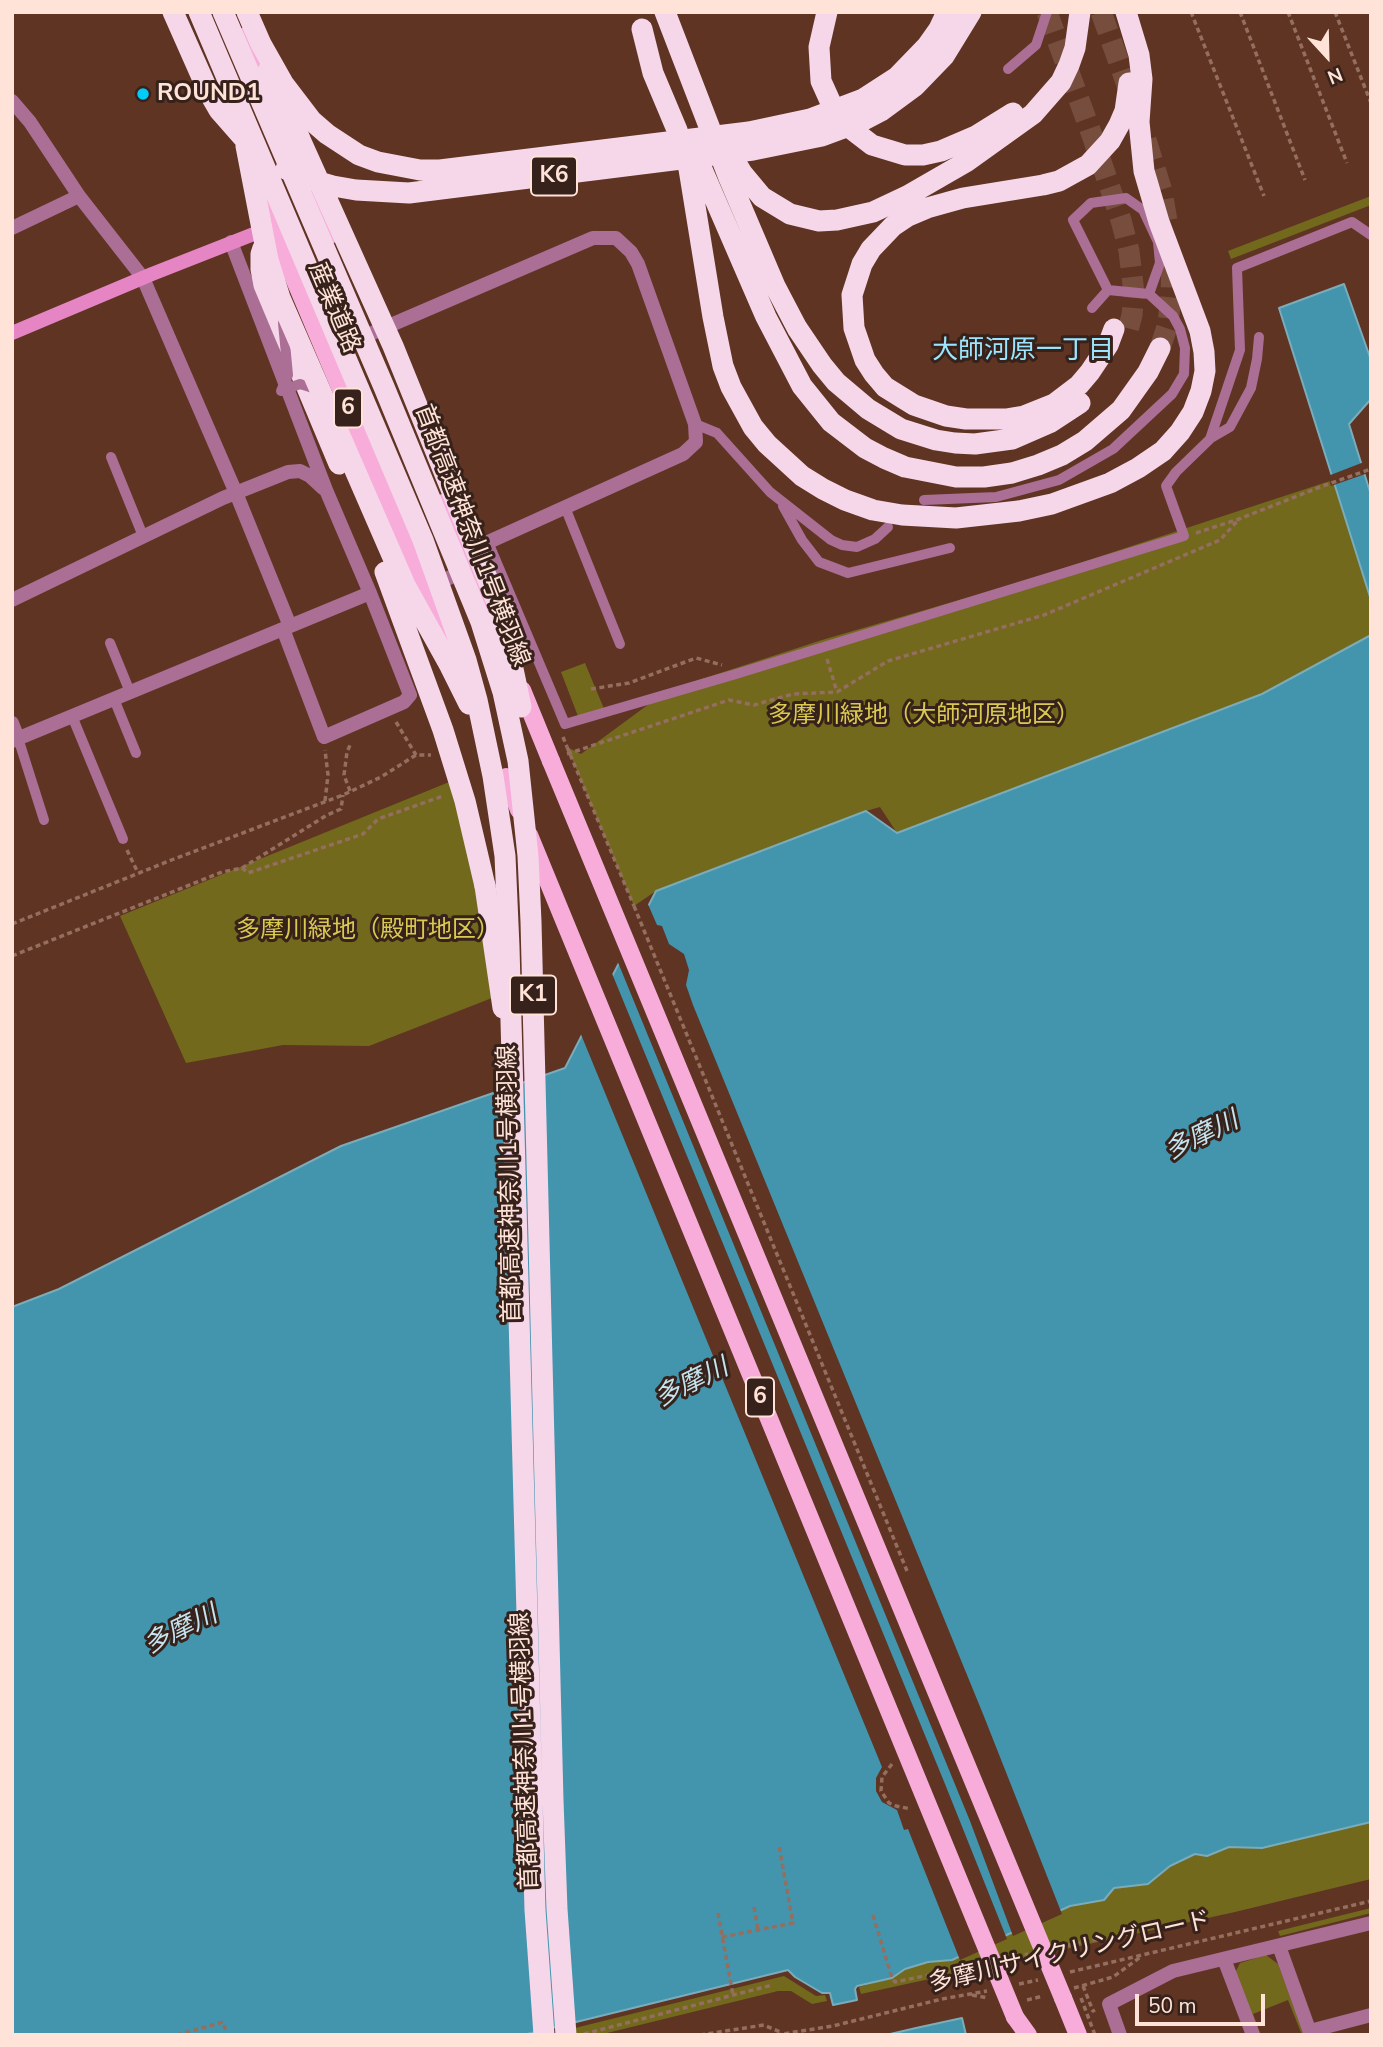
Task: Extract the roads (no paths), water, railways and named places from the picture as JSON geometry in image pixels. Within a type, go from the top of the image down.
[{"type":"highway","name":"K6","points":[[173,12],[197,70],[219,110],[245,140],[268,159],[309,179],[333,186],[409,193],[753,150],[822,136],[860,122],[900,99],[944,56],[971,12]]},
{"type":"highway","name":"首都高速神奈川1号横羽線","points":[[199,12],[423,540],[466,660],[499,776],[505,856],[513,1072],[535,1910],[544,2035]]},
{"type":"highway","name":"首都高速神奈川1号横羽線","points":[[223,12],[389,399],[481,622],[494,658],[518,761],[528,856],[531,922],[553,1813],[566,2035]]},
{"type":"highway","points":[[239,12],[299,137],[393,346],[496,600],[508,644],[526,740],[529,789],[528,856]]},
{"type":"highway","name":"K6","points":[[247,12],[283,83],[312,121],[359,155],[378,162],[419,170],[487,166],[749,132],[810,119],[863,99],[897,77],[927,46],[947,12]]},
{"type":"highway","points":[[665,12],[739,202],[775,286],[797,328],[822,365],[836,382],[885,420],[918,436],[975,444],[1012,439],[1051,422],[1083,400],[1110,370],[1121,332],[1108,345],[1079,385],[1054,404],[1006,419],[966,419],[929,411],[898,396],[874,374],[864,360],[854,328],[852,295],[856,279],[866,256],[881,237],[908,216],[963,198],[1059,181],[1100,154],[1119,125],[1128,95],[1128,61],[1117,12]]},
{"type":"highway","points":[[827,12],[819,47],[819,64],[821,81],[835,112],[846,125],[872,145],[905,155],[941,151],[976,136],[1029,100],[1054,72],[1062,54],[1073,12]]},
{"type":"highway","points":[[676,45],[732,157],[762,197],[790,214],[819,221],[837,220],[873,212],[907,196],[966,162],[1033,114],[1061,82],[1069,65],[1075,48],[1080,12]]},
{"type":"highway","points":[[639,21],[653,73],[677,130],[689,169],[723,366],[753,427],[767,444],[802,476],[845,500],[873,510],[902,515],[956,518],[988,516],[1052,504],[1110,482],[1138,468],[1163,451],[1180,432],[1193,412],[1201,391],[1205,371],[1200,331],[1158,222],[1144,171],[1139,122],[1142,79],[1139,55],[1126,12]]},
{"type":"highway","points":[[639,21],[765,317],[789,364],[802,386],[831,422],[865,448],[905,467],[956,477],[984,477],[1038,465],[1085,442],[1121,410],[1148,372],[1160,348]]},
{"type":"highway","points":[[240,110],[260,225],[280,298],[404,585],[450,666],[499,776]]},
{"type":"highway","points":[[272,226],[261,254],[264,285],[408,632],[466,802],[485,887],[513,1072]]},
{"type":"main road","name":"産業道路","points":[[183,12],[425,589],[499,776]]},
{"type":"main road","name":"産業道路","points":[[239,12],[370,334],[471,568],[1086,2033]]},
{"type":"main road","name":"6","points":[[499,776],[1021,2035]]},
{"type":"main road","name":"6","points":[[1015,2017],[1028,2035]]},
{"type":"street","points":[[12,101],[30,122],[79,196],[143,278],[236,493],[287,628],[324,737],[404,702],[410,695],[326,491],[231,242]]},
{"type":"street","points":[[12,228],[79,196]]},
{"type":"street","points":[[12,333],[318,207]]},
{"type":"street","points":[[370,334],[593,238],[616,238],[631,252],[638,264],[695,424],[696,442],[683,454],[595,487],[565,507],[484,544],[471,568],[425,589]]},
{"type":"street","points":[[12,600],[143,536],[288,472],[300,471],[310,476],[326,491]]},
{"type":"street","points":[[12,723],[15,740],[370,593]]},
{"type":"street","points":[[1120,2035],[1109,2004],[1173,1971],[1371,1923]]},
{"type":"street","points":[[1279,1946],[1311,2033],[1371,2015]]},
{"type":"street","points":[[1224,1959],[1253,2035]]},
{"type":"lane","points":[[1009,69],[1036,45],[1047,12]]},
{"type":"lane","points":[[1108,290],[1073,220],[1091,203],[1126,198],[1143,210],[1158,242],[1160,263],[1149,294]]},
{"type":"lane","points":[[1210,439],[1240,349],[1237,268],[1352,222],[1371,235]]},
{"type":"lane","points":[[924,500],[996,497],[1059,480],[1113,449],[1172,394],[1184,374],[1185,348],[1173,316],[1149,294],[1108,290]]},
{"type":"lane","points":[[1092,308],[1108,290]]},
{"type":"lane","points":[[280,298],[288,368],[281,391],[300,384],[320,391]]},
{"type":"lane","points":[[488,542],[565,724],[1184,536],[1166,486],[1176,472],[1210,439],[1230,426],[1251,388],[1259,337]]},
{"type":"lane","points":[[695,424],[717,433],[770,492],[831,540],[857,547],[875,539],[888,527]]},
{"type":"lane","points":[[111,457],[143,536]]},
{"type":"lane","points":[[779,499],[802,540],[819,562],[848,573],[950,548]]},
{"type":"lane","points":[[565,507],[620,644]]},
{"type":"lane","points":[[110,643],[130,692]]},
{"type":"lane","points":[[114,699],[136,753]]},
{"type":"lane","points":[[72,716],[122,839]]},
{"type":"lane","points":[[15,740],[44,820]]},
{"type":"water","points":[[1344,284],[1371,360],[1371,399],[1349,424],[1371,495],[1371,600],[1279,308]]},
{"type":"water","name":"多摩川","points":[[1371,635],[1371,1822],[1262,1848],[1229,1847],[1207,1856],[1195,1854],[1170,1866],[1148,1884],[1114,1888],[1104,1900],[1070,1906],[952,1960],[928,1962],[905,1969],[892,1978],[857,1986],[857,2000],[833,2005],[830,1993],[822,1993],[788,1970],[523,2035],[12,2035],[12,1307],[59,1289],[341,1146],[565,1068],[656,891],[866,811],[897,833],[1262,694]]},
{"type":"water","points":[[962,2018],[966,2035],[886,2035],[916,2028]]},
{"type":"tunnel","points":[[1047,12],[1093,138],[1129,251],[1134,293],[1127,334]]},
{"type":"tunnel","points":[[1101,12],[1132,99]]},
{"type":"tunnel","points":[[1146,140],[1162,191],[1168,227]]},
{"type":"tunnel","points":[[1160,348],[1168,324],[1172,259]]},
{"type":"place","name":"ROUND1","points":[[143,94]]},
{"type":"district","name":"大師河原一丁目","points":[[1023,352]]},
{"type":"park label","name":"多摩川緑地（大師河原地区）","points":[[924,716]]},
{"type":"park label","name":"多摩川緑地（殿町地区）","points":[[368,931]]}]
